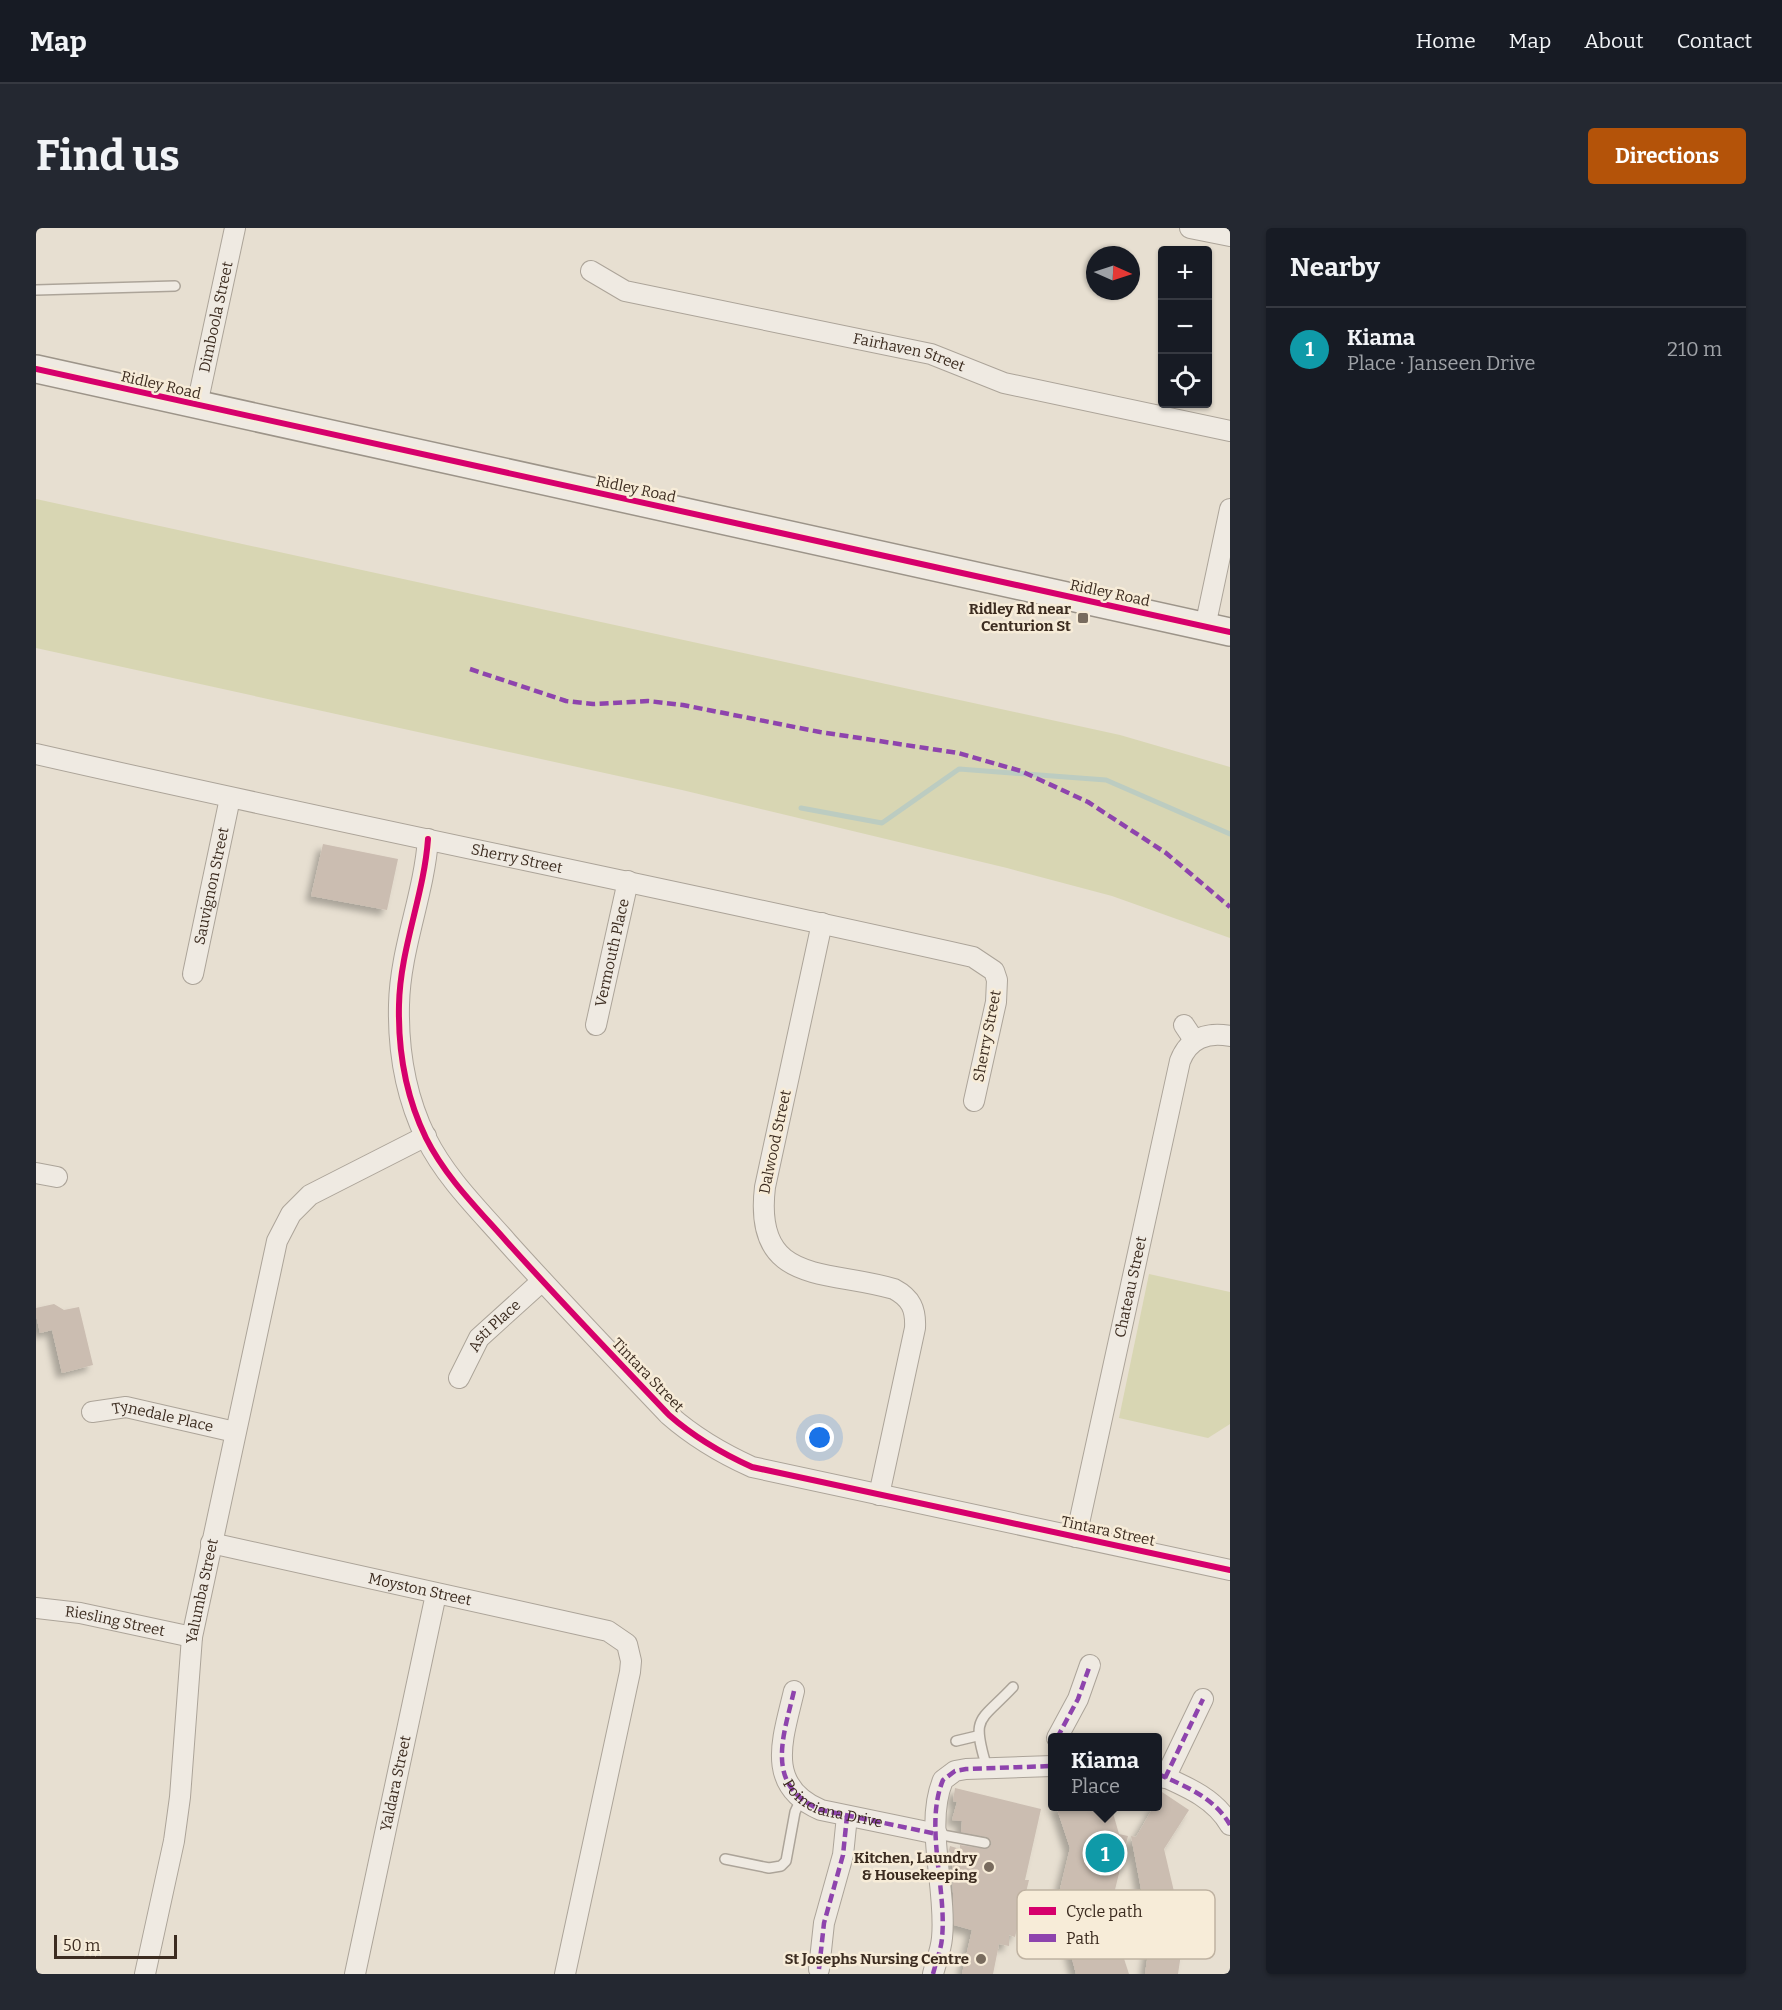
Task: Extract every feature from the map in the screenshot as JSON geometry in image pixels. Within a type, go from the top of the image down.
[{"type":"street","name":"Dimboola Street","points":[[197,405],[235,228]]},
{"type":"street","points":[[1190,228],[1230,236]]},
{"type":"street","name":"Fairhaven Street","points":[[591,271],[625,291],[931,354],[1004,383],[1230,431]]},
{"type":"street","name":"Ridley Road","points":[[36,369],[1218,629]]},
{"type":"street","points":[[1218,629],[1230,509]]},
{"type":"street","name":"Sherry Street","points":[[36,754],[230,798],[628,881],[974,957],[1000,967],[998,991],[974,1101]]},
{"type":"street","name":"Sauvignon Street","points":[[193,974],[230,798]]},
{"type":"street","name":"Tintara Street","points":[[428,839],[399,1004],[403,1068],[426,1136],[443,1168],[454,1182],[542,1281],[669,1415],[691,1435],[724,1455],[752,1467],[1230,1570]]},
{"type":"street","name":"Vermouth Place","points":[[596,1025],[628,881]]},
{"type":"street","name":"Dalwood Street","points":[[822,923],[765,1187],[763,1219],[765,1232],[778,1253],[796,1268],[884,1286],[918,1297],[914,1309],[915,1328],[879,1495]]},
{"type":"street","name":"Chateau Street","points":[[1076,1537],[1180,1061],[1189,1032],[1230,1036]]},
{"type":"street","name":"Yalumba Street","points":[[145,1974],[178,1808],[192,1637],[271,1263],[285,1210],[322,1188],[426,1136]]},
{"type":"street","points":[[36,1173],[57,1177]]},
{"type":"street","name":"Asti Place","points":[[459,1378],[479,1338],[542,1281]]},
{"type":"street","name":"Tynedale Place","points":[[92,1412],[126,1407],[235,1432]]},
{"type":"street","name":"Moyston Street","points":[[211,1543],[608,1631],[634,1640],[630,1672],[565,1974]]},
{"type":"street","name":"Yaldara Street","points":[[355,1974],[436,1594]]},
{"type":"street","name":"Riesling Street","points":[[36,1608],[80,1613],[192,1637]]},
{"type":"street","points":[[1059,1733],[1078,1699],[1090,1665]]},
{"type":"street","name":"Poinciana Drive","points":[[794,1691],[783,1738],[781,1764],[788,1784],[801,1799],[821,1810],[937,1834]]},
{"type":"street","points":[[1162,1774],[1203,1699]]},
{"type":"street","points":[[933,1974],[942,1937],[937,1834],[943,1780],[955,1771],[1048,1766]]},
{"type":"street","points":[[1162,1777],[1204,1798],[1222,1813],[1230,1825]]},
{"type":"street","points":[[819,1970],[824,1923],[843,1855],[847,1816]]},
{"type":"lane","points":[[36,290],[175,286]]},
{"type":"lane","points":[[987,1768],[977,1736],[982,1718],[1013,1687]]},
{"type":"lane","points":[[956,1741],[977,1736]]},
{"type":"lane","points":[[725,1859],[769,1868],[778,1868],[785,1864],[795,1812],[801,1799]]},
{"type":"lane","points":[[937,1834],[985,1844]]},
{"type":"shaded area","points":[[36,499],[1120,735],[1230,767],[1230,938],[1112,896],[1007,868],[682,790],[36,648]]},
{"type":"shaded area","points":[[1149,1274],[1230,1292],[1230,1424],[1208,1438],[1119,1418]]},
{"type":"building","points":[[323,844],[398,859],[387,910],[311,896]]},
{"type":"building","points":[[54,1304],[64,1310],[79,1307],[93,1365],[62,1373],[52,1330],[40,1333],[36,1315],[36,1308]]},
{"type":"building","name":"Kitchen, Laundry & Housekeeping","points":[[955,1788],[1041,1809],[1025,1880],[1029,1880],[1027,1890],[1017,1890],[1015,1937],[1009,1935],[1009,1946],[999,1944],[993,1974],[962,1974],[972,1930],[954,1925],[952,1861],[949,1850],[950,1846],[960,1849],[960,1845],[987,1849],[992,1844],[987,1837],[961,1832],[962,1821],[952,1820],[957,1802],[953,1801]]},
{"type":"building","points":[[1162,1792],[1189,1810],[1164,1849],[1174,1890],[1141,1890],[1131,1836],[1136,1837],[1151,1811],[1162,1811]]},
{"type":"building","points":[[1058,1811],[1112,1811],[1119,1834],[1128,1836],[1115,1890],[1060,1890],[1070,1848]]},
{"type":"building","points":[[1072,1959],[1124,1959],[1129,1974],[1076,1974]]},
{"type":"building","points":[[1147,1959],[1180,1959],[1178,1974],[1145,1974]]},
{"type":"waterway","points":[[801,808],[882,823],[959,769],[1106,780],[1230,834]]},
{"type":"marked path","points":[[470,669],[566,701],[593,704],[648,701],[683,705],[820,732],[958,753],[1021,771],[1088,802],[1166,853],[1230,907]]},
{"type":"marked path","points":[[1060,1733],[1078,1699],[1090,1665]]},
{"type":"marked path","points":[[794,1691],[782,1759],[791,1788],[803,1800],[821,1810],[937,1834]]},
{"type":"marked path","points":[[1165,1778],[1203,1699]]},
{"type":"marked path","points":[[933,1974],[940,1952],[943,1919],[936,1837],[938,1798],[943,1780],[955,1771],[966,1769],[1048,1766]]},
{"type":"marked path","points":[[1162,1776],[1208,1800],[1230,1825]]},
{"type":"marked path","points":[[819,1969],[824,1923],[843,1855],[847,1816]]},
{"type":"cycle path","points":[[36,369],[1230,632]]},
{"type":"cycle path","points":[[428,839],[422,881],[403,963],[399,1005],[402,1056],[408,1090],[419,1122],[434,1153],[463,1193],[669,1415],[708,1444],[752,1467],[1230,1570]]},
{"type":"place","name":"Ridley Rd near Centurion St","points":[[1083,618]]},
{"type":"place","name":"Kiama","points":[[1105,1853]]},
{"type":"place","name":"Kitchen, Laundry & Housekeeping","points":[[989,1867]]},
{"type":"place","name":"St Josephs Nursing Centre","points":[[981,1959]]}]
